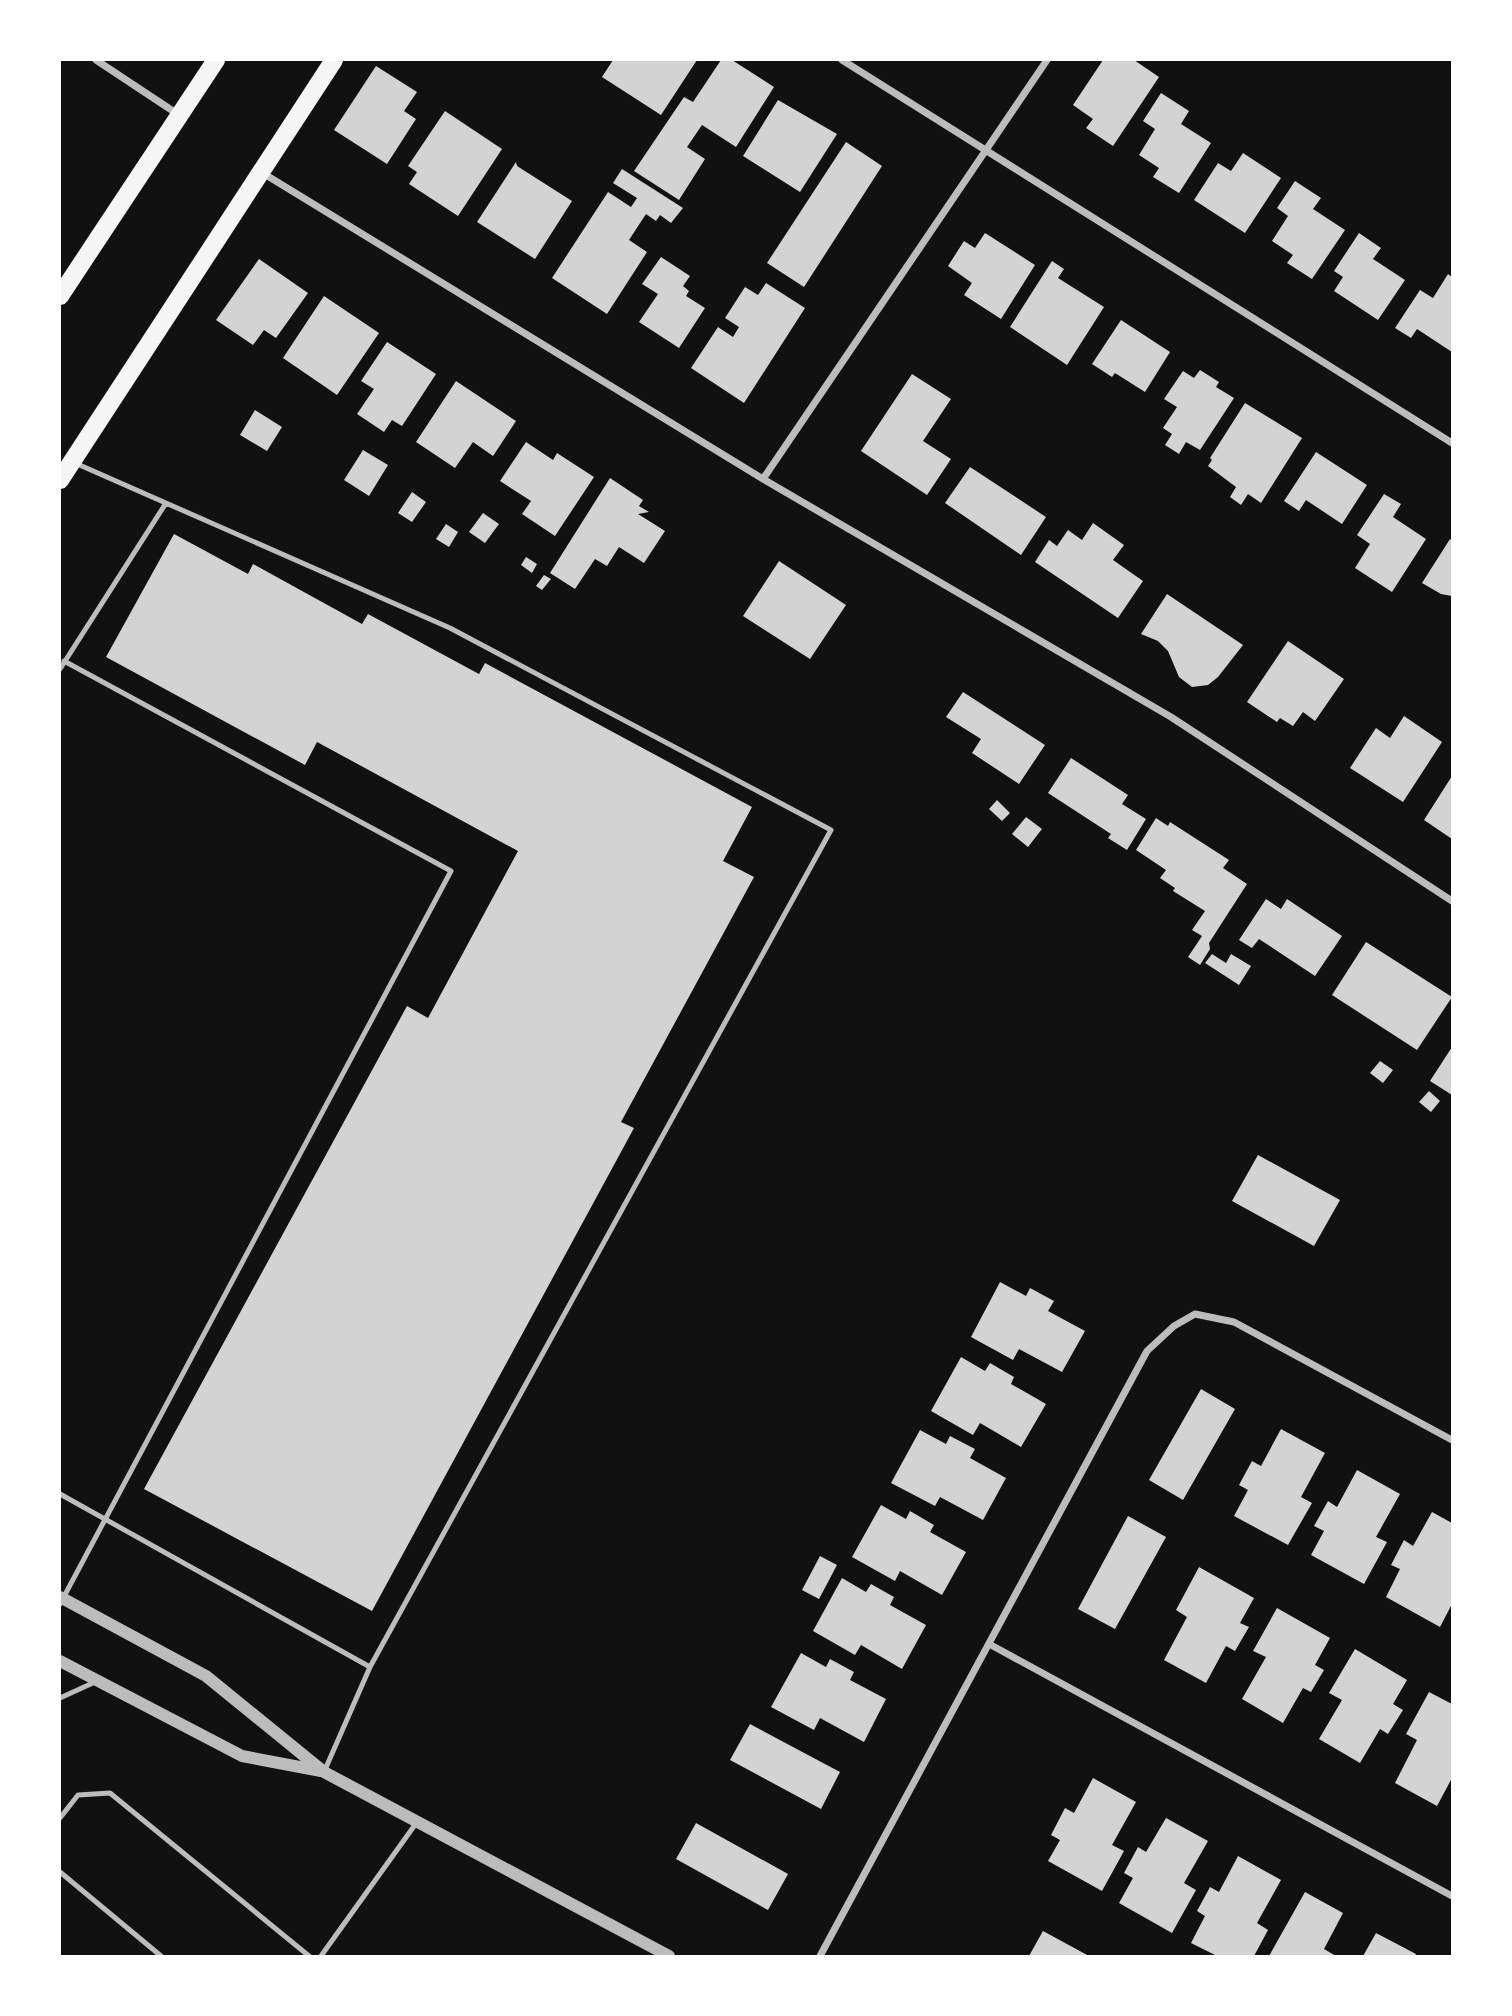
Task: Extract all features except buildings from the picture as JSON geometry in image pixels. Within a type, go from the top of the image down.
[{"type":"main road","points":[[60,296],[216,60]]},
{"type":"main road","points":[[60,480],[334,60]]},
{"type":"street","points":[[96,60],[179,115]]},
{"type":"street","points":[[842,60],[1452,443]]},
{"type":"street","points":[[763,479],[1046,60]]},
{"type":"street","points":[[260,172],[763,479],[1171,717],[1452,901]]},
{"type":"street","points":[[820,1956],[991,1645],[1147,1351],[1174,1326],[1195,1314],[1234,1322],[1452,1440]]},
{"type":"street","points":[[61,1600],[206,1676],[324,1772],[669,1956]]},
{"type":"street","points":[[991,1645],[1452,1896]]},
{"type":"street","points":[[60,1661],[242,1756],[324,1772]]},
{"type":"lane","points":[[71,462],[450,628],[831,830],[370,1667],[324,1772]]},
{"type":"lane","points":[[60,669],[166,503]]},
{"type":"lane","points":[[61,1600],[451,871],[64,661]]},
{"type":"lane","points":[[60,1494],[370,1667]]},
{"type":"lane","points":[[60,1698],[97,1681]]},
{"type":"lane","points":[[60,1818],[78,1796],[110,1793],[309,1956]]},
{"type":"lane","points":[[321,1956],[418,1822]]},
{"type":"lane","points":[[60,1872],[161,1956]]}]
